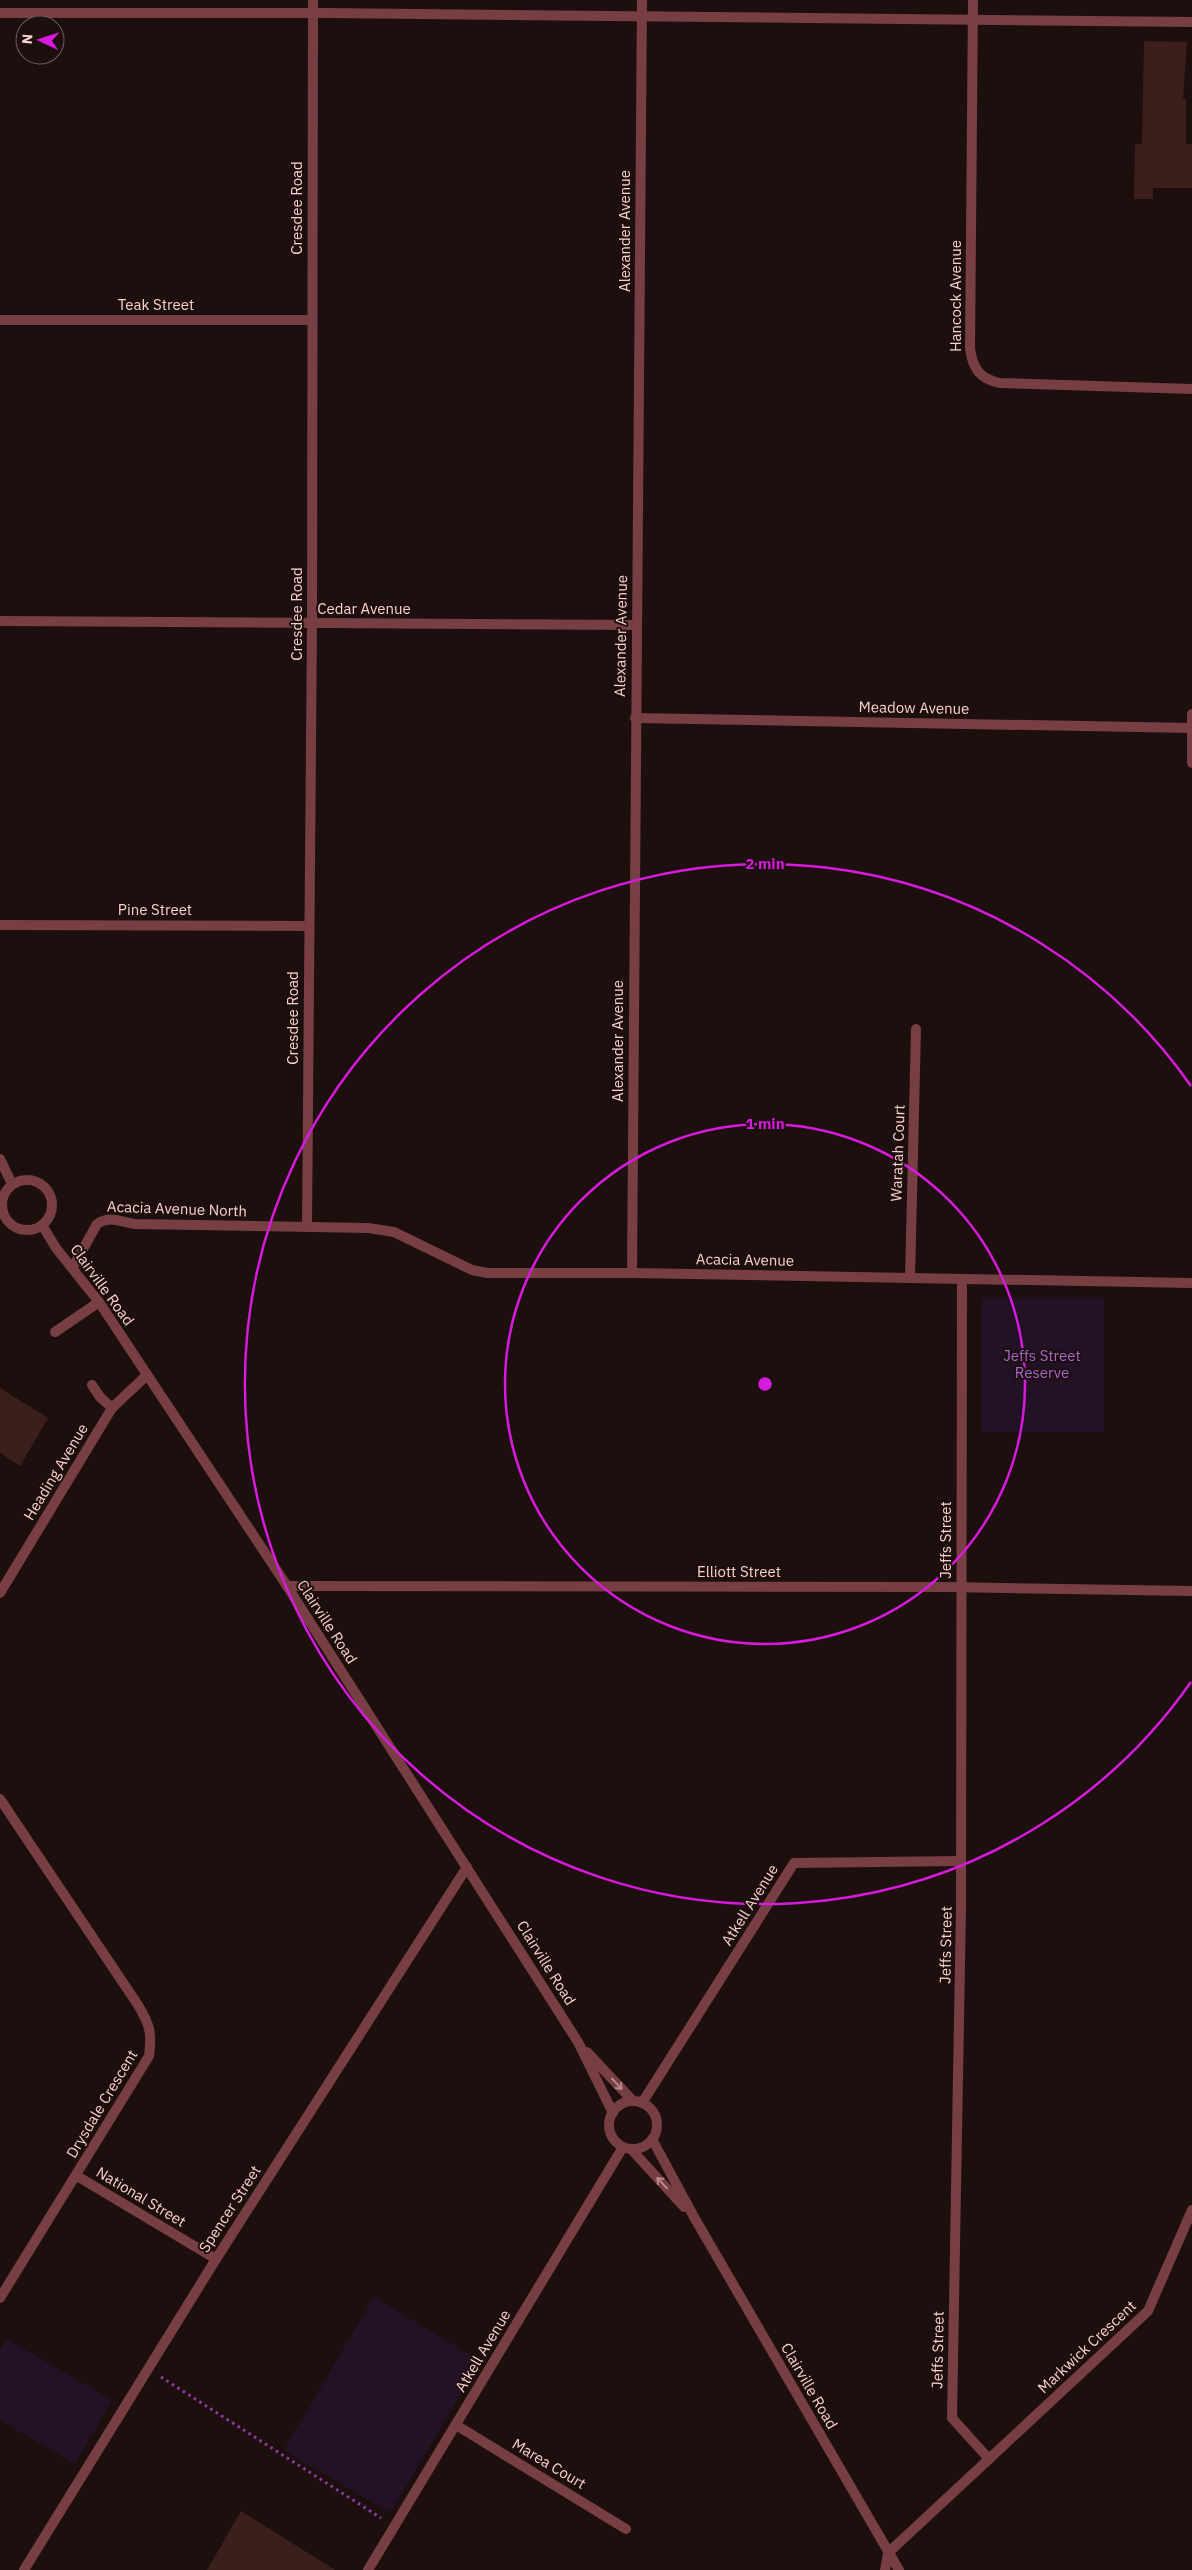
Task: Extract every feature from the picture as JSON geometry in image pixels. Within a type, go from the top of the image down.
[{"type":"street","name":"Cresdee Road","points":[[307,1227],[312,623],[313,0]]},
{"type":"street","name":"Alexander Avenue","points":[[632,1273],[642,0]]},
{"type":"street","name":"Hancock Avenue","points":[[973,0],[970,349],[972,361],[978,374],[989,381],[1000,383],[1192,388]]},
{"type":"street","points":[[0,13],[313,13],[1192,22]]},
{"type":"street","name":"Teak Street","points":[[0,320],[311,320]]},
{"type":"street","name":"Cedar Avenue","points":[[0,621],[637,625]]},
{"type":"street","points":[[1192,714],[1192,763]]},
{"type":"street","name":"Meadow Avenue","points":[[635,718],[1192,728]]},
{"type":"street","name":"Pine Street","points":[[0,924],[309,926]]},
{"type":"street","name":"Waratah Court","points":[[910,1278],[916,1029]]},
{"type":"street","points":[[0,1159],[12,1184]]},
{"type":"street","points":[[29,1180],[44,1187],[49,1194],[51,1211],[42,1225],[28,1230],[14,1227],[2,1218],[2,1199],[12,1184],[29,1180]]},
{"type":"street","name":"Acacia Avenue North","points":[[73,1267],[97,1224],[109,1219],[135,1224],[307,1227]]},
{"type":"street","name":"Clairville Road","points":[[42,1225],[56,1248],[99,1302],[287,1586],[468,1867],[578,2042],[613,2113]]},
{"type":"street","name":"Acacia Avenue","points":[[307,1227],[368,1228],[394,1232],[472,1270],[487,1273],[632,1273],[1192,1283]]},
{"type":"street","name":"Jeffs Street","points":[[962,1279],[961,1861],[952,2418],[989,2459]]},
{"type":"street","points":[[54,1332],[99,1302]]},
{"type":"street","name":"Heading Avenue","points":[[0,1593],[112,1408],[147,1375]]},
{"type":"street","points":[[92,1384],[100,1397],[112,1408]]},
{"type":"street","name":"Elliott Street","points":[[287,1586],[961,1587],[1192,1591]]},
{"type":"street","name":"Drysdale Crescent","points":[[0,1799],[138,2005],[147,2020],[151,2035],[149,2056],[77,2176],[0,2298]]},
{"type":"street","name":"Atkell Avenue","points":[[638,2102],[794,1863],[961,1861]]},
{"type":"street","name":"Spencer Street","points":[[24,2570],[216,2259],[468,1867]]},
{"type":"street","name":"Clairville Road","points":[[578,2042],[638,2102]]},
{"type":"street","points":[[638,2102],[654,2115],[657,2124],[652,2139],[639,2148],[627,2148],[616,2143],[609,2128],[613,2113],[618,2107],[638,2102]]},
{"type":"street","name":"Clairville Road","points":[[652,2139],[694,2217],[899,2570]]},
{"type":"street","name":"Clairville Road","points":[[627,2148],[694,2217]]},
{"type":"street","name":"Atkell Avenue","points":[[368,2570],[627,2148]]},
{"type":"street","name":"National Street","points":[[77,2176],[216,2259]]},
{"type":"street","name":"Markwick Crescent","points":[[989,2459],[1148,2312],[1192,2210]]},
{"type":"street","name":"Marea Court","points":[[456,2425],[626,2529]]},
{"type":"street","points":[[885,2570],[888,2553],[989,2459]]},
{"type":"path","points":[[149,2369],[394,2526]]},
{"type":"green space","name":"Jeffs Street Reserve","points":[[981,1297],[1104,1297],[1104,1432],[981,1432]]},
{"type":"green space","points":[[374,2297],[480,2361],[390,2513],[284,2450]]},
{"type":"green space","points":[[7,2339],[112,2400],[75,2464],[0,2420],[0,2351]]},
{"type":"building","points":[[1144,41],[1187,42],[1183,99],[1186,99],[1186,144],[1192,144],[1192,188],[1153,188],[1153,199],[1134,199],[1135,144],[1142,144]]},
{"type":"building","points":[[0,1388],[48,1418],[20,1466],[0,1453]]},
{"type":"building","points":[[241,2511],[335,2570],[207,2570]]}]
